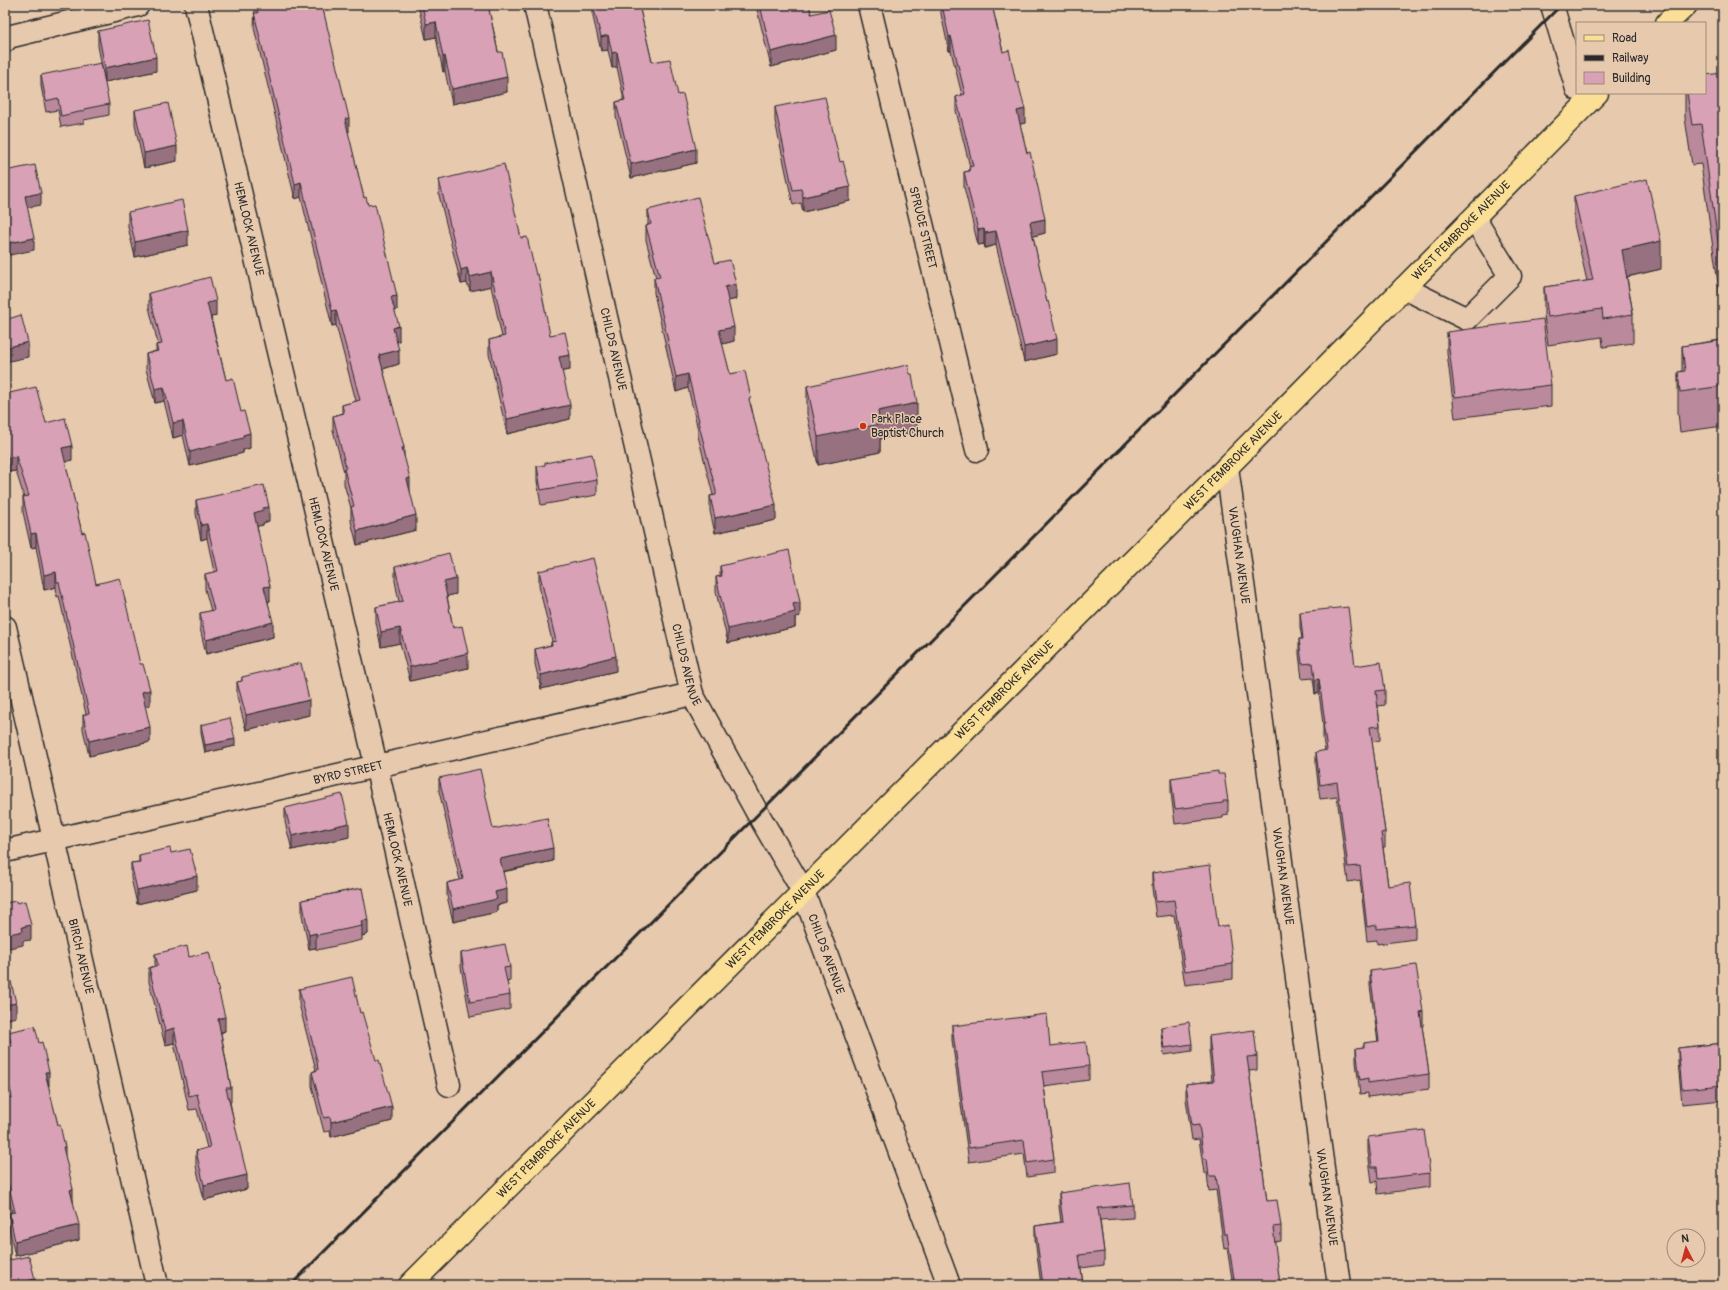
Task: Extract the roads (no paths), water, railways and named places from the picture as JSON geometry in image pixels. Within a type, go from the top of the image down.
[{"type":"main road","points":[[1669,22],[1686,5]]},
{"type":"main road","name":"WEST PEMBROKE AVENUE","points":[[410,1285],[1474,218],[1584,96]]},
{"type":"street","points":[[7,39],[138,5]]},
{"type":"street","name":"HEMLOCK AVENUE","points":[[196,5],[376,765],[449,1085]]},
{"type":"street","name":"CHILDS AVENUE","points":[[535,5],[692,694],[754,808],[803,891],[949,1285]]},
{"type":"street","name":"SPRUCE STREET","points":[[869,5],[977,450]]},
{"type":"street","points":[[1552,5],[1576,73]]},
{"type":"street","points":[[1404,288],[1467,319],[1510,276],[1474,218]]},
{"type":"street","name":"VAUGHAN AVENUE","points":[[1227,467],[1339,1285]]},
{"type":"street","name":"BIRCH AVENUE","points":[[5,627],[157,1285]]},
{"type":"street","name":"BYRD STREET","points":[[5,851],[692,694]]},
{"type":"railway","points":[[291,1285],[1561,5]]},
{"type":"place","name":"Park Place Baptist Church","points":[[863,426]]}]
